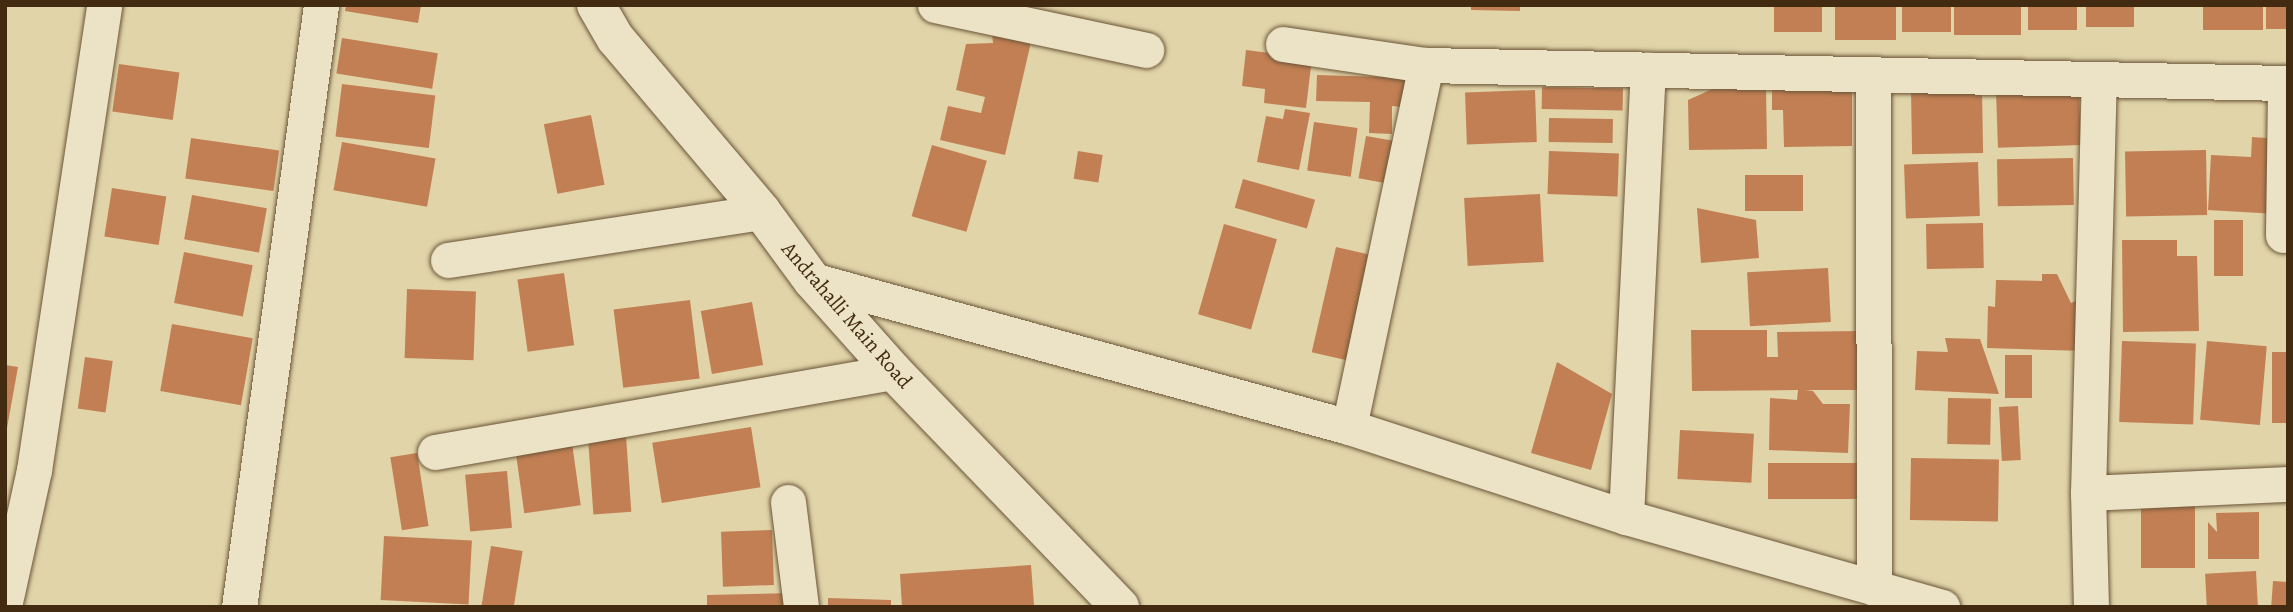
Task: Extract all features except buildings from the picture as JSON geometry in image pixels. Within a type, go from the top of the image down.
[{"type":"main road","name":"Andrahalli Main Road","points":[[596,5],[616,39],[762,212],[812,280],[894,372],[1120,607]]},
{"type":"street","points":[[5,602],[34,470],[104,5]]},
{"type":"street","points":[[239,607],[321,5]]},
{"type":"street","points":[[935,5],[1146,50]]},
{"type":"street","points":[[1283,44],[1426,65],[2287,83],[2283,235]]},
{"type":"street","points":[[1349,427],[1426,65]]},
{"type":"street","points":[[1626,517],[1648,70]]},
{"type":"street","points":[[1873,76],[1874,588]]},
{"type":"street","points":[[2091,607],[2088,493],[2099,80]]},
{"type":"street","points":[[448,260],[762,212]]},
{"type":"street","points":[[812,280],[1349,427],[1626,517],[1942,607]]},
{"type":"street","points":[[435,452],[894,372]]},
{"type":"street","points":[[2088,493],[2288,484]]},
{"type":"street","points":[[788,502],[801,607]]}]
